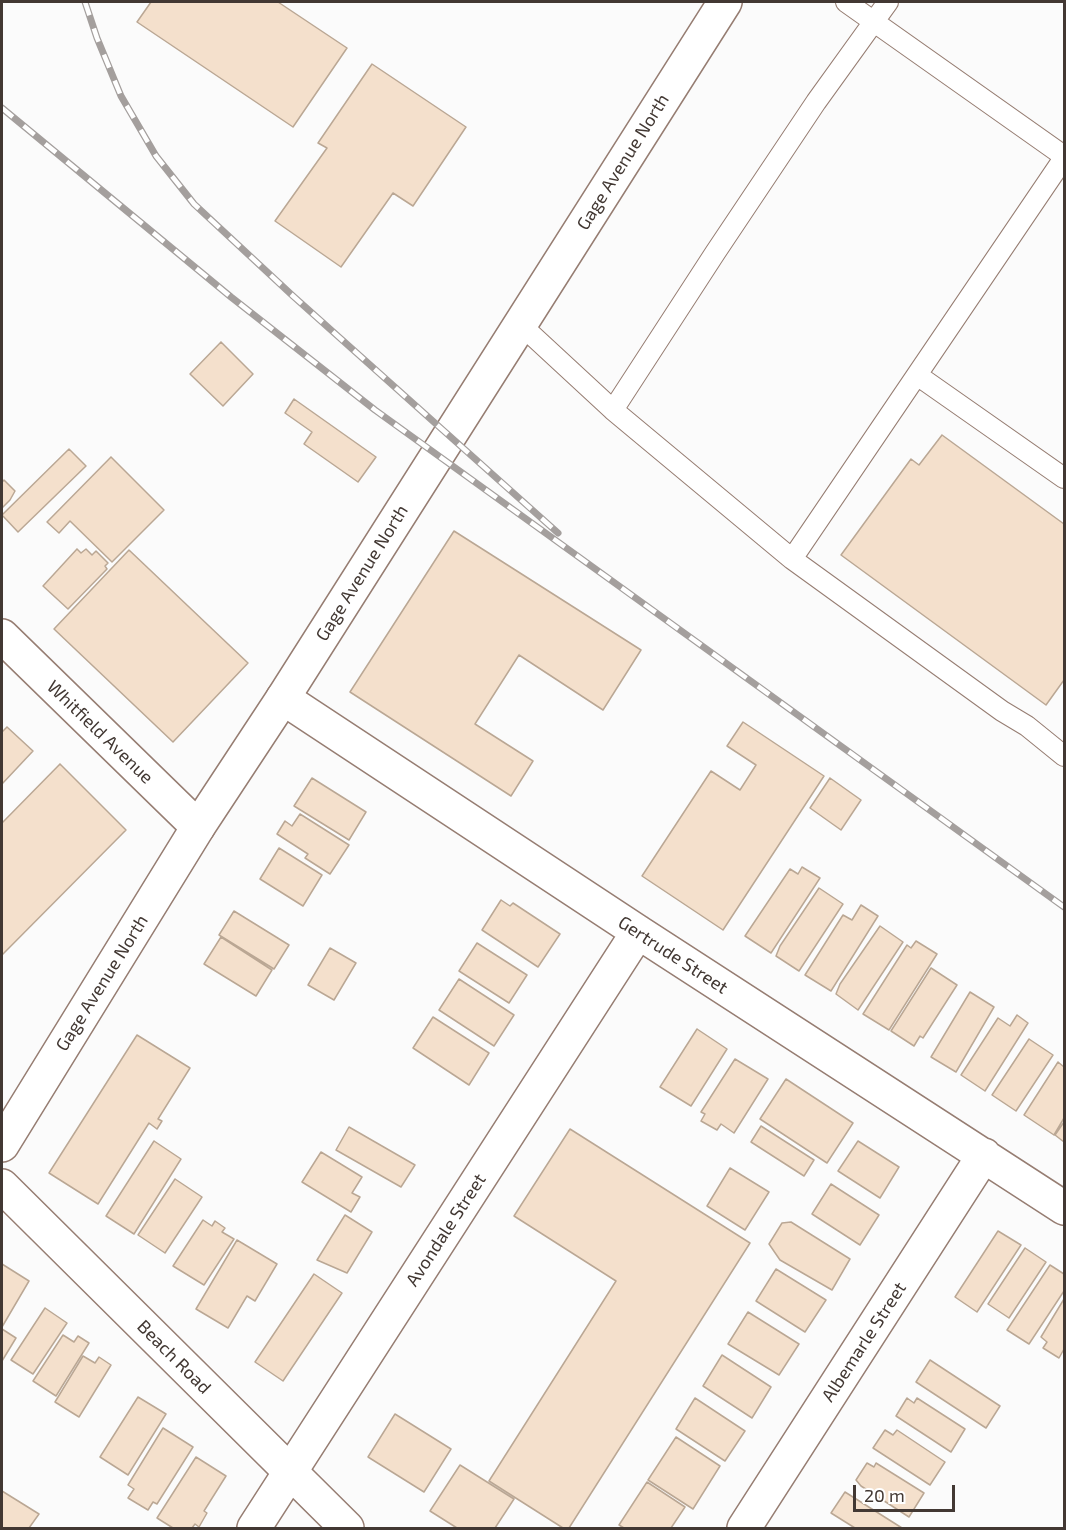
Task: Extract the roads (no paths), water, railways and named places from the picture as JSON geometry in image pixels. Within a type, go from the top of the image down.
[{"type":"street","name":"Gage Avenue North","points":[[2,1145],[198,827],[283,698],[725,2]]},
{"type":"street","name":"Whitfield Avenue","points":[[2,636],[198,827]]},
{"type":"street","name":"Gertrude Street","points":[[283,698],[638,932],[1065,1208]]},
{"type":"street","name":"Avondale Street","points":[[254,1528],[638,932]]},
{"type":"street","name":"Albemarle Street","points":[[744,1528],[984,1155]]},
{"type":"street","name":"Beach Road","points":[[2,1186],[347,1528]]},
{"type":"lane","points":[[792,559],[1065,157],[846,2]]},
{"type":"lane","points":[[613,410],[816,102],[888,2]]},
{"type":"lane","points":[[520,324],[613,410],[792,559],[1002,711],[1027,726],[1065,756]]},
{"type":"lane","points":[[917,375],[1065,478]]},
{"type":"railway","points":[[85,2],[121,96],[156,156],[194,204],[293,296],[558,533]]},
{"type":"railway","points":[[2,108],[231,297],[375,410],[1064,907]]}]
